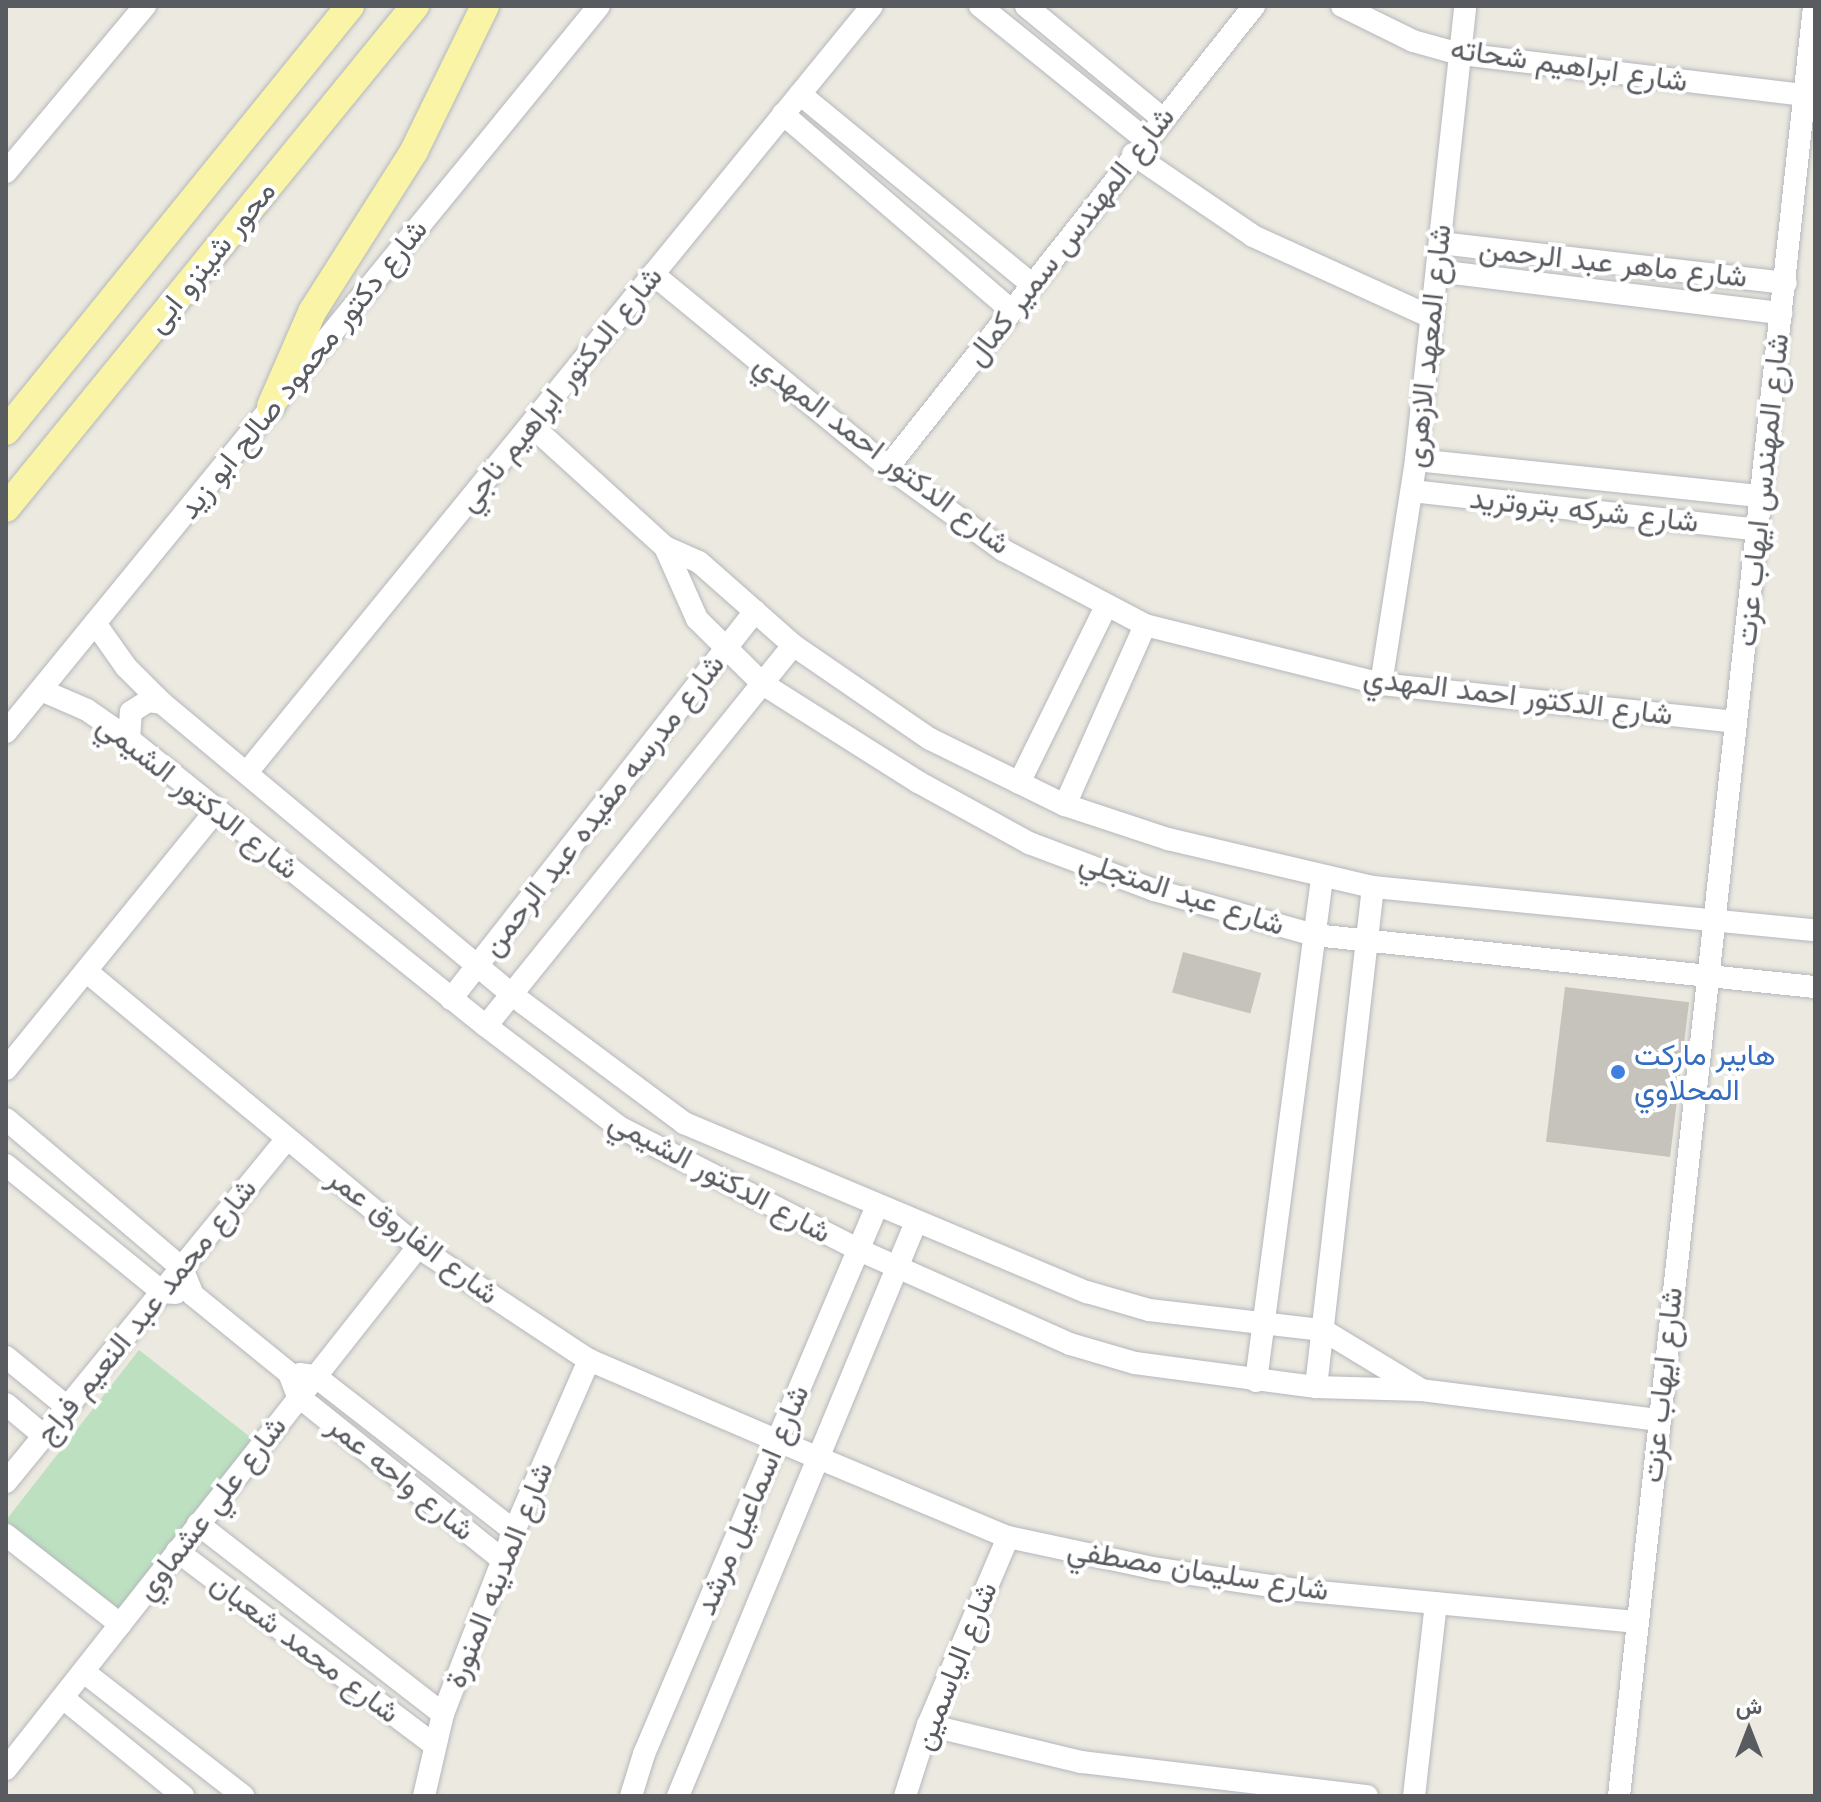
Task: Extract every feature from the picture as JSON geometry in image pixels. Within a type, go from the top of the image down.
[{"type":"main road","name":"محور شينزو ابى","points":[[6,431],[350,6]]},
{"type":"main road","name":"محور شينزو ابى","points":[[6,508],[415,6]]},
{"type":"main road","points":[[271,406],[312,312],[414,151],[485,6]]},
{"type":"street","points":[[6,172],[145,6]]},
{"type":"street","name":"شارع دكتور محمود صالح ابو زيد","points":[[6,732],[599,6]]},
{"type":"street","name":"شارع الدكتور ابراهيم ناجي","points":[[248,771],[872,6]]},
{"type":"street","points":[[980,6],[1139,146],[1278,250],[1431,317]]},
{"type":"street","points":[[1026,6],[1163,119]]},
{"type":"street","name":"شارع المهندس سمير كمال","points":[[888,467],[1139,146],[1254,6]]},
{"type":"street","name":"شارع ابراهيم شحاته","points":[[1342,6],[1413,41],[1460,54],[1805,95]]},
{"type":"street","name":"شارع المعهد الازهرى","points":[[1381,684],[1416,460],[1465,6]]},
{"type":"street","name":"شارع المهندس ايهاب عزت","points":[[1706,974],[1786,283],[1814,6]]},
{"type":"street","points":[[800,94],[1031,284]]},
{"type":"street","points":[[783,114],[1011,310]]},
{"type":"street","name":"شارع ماهر عبد الرحمن","points":[[1440,243],[1786,283]]},
{"type":"street","name":"شارع ماهر عبد الرحمن","points":[[1437,271],[1781,313]]},
{"type":"street","name":"شارع الدكتور احمد المهدي","points":[[653,274],[888,467],[1003,550],[1105,608],[1145,625],[1381,684],[1736,722]]},
{"type":"street","name":"شارع عبد المتجلي","points":[[532,426],[665,547],[699,562],[793,645],[930,739],[1065,805],[1168,839],[1322,878],[1373,887],[1815,930]]},
{"type":"street","name":"شارع شركه بتروتريد","points":[[1416,460],[1761,496]]},
{"type":"street","name":"شارع شركه بتروتريد","points":[[1412,491],[1757,530]]},
{"type":"street","name":"شارع عبد المتجلي","points":[[665,547],[697,619],[725,650],[763,684],[918,782],[1029,843],[1154,890],[1314,935],[1815,987]]},
{"type":"street","points":[[1019,783],[1105,608]]},
{"type":"street","name":"شارع مدرسه مفيده عبد الرحمن","points":[[451,999],[755,611]]},
{"type":"street","name":"شارع الدكتور الشيمي","points":[[95,623],[126,667],[162,703],[248,771],[511,994],[684,1123],[1087,1292],[1149,1310],[1323,1330],[1421,1390]]},
{"type":"street","points":[[1065,805],[1145,625]]},
{"type":"street","name":"شارع مدرسه مفيده عبد الرحمن","points":[[486,1026],[793,645]]},
{"type":"street","name":"شارع الدكتور الشيمي","points":[[41,690],[87,710],[129,739],[451,999],[642,1141],[859,1250],[1070,1344],[1135,1363],[1256,1381],[1316,1387],[1421,1390],[1658,1420]]},
{"type":"street","points":[[129,739],[131,712],[148,701],[162,703]]},
{"type":"street","points":[[6,1069],[217,809]]},
{"type":"street","points":[[1256,1381],[1322,878]]},
{"type":"street","points":[[1316,1387],[1373,887]]},
{"type":"street","name":"شارع الفاروق عمر","points":[[86,971],[418,1247],[589,1360],[778,1441]]},
{"type":"street","name":"شارع ايهاب عزت","points":[[1619,1796],[1706,974]]},
{"type":"street","points":[[6,1119],[182,1268],[193,1295],[289,1373],[298,1396]]},
{"type":"street","name":"شارع محمد عبد النعيم فراج","points":[[6,1482],[286,1140]]},
{"type":"street","points":[[6,1165],[162,1292],[193,1295]]},
{"type":"street","name":"شارع اسماعيل مرشد","points":[[631,1796],[644,1754],[877,1206]]},
{"type":"street","name":"شارع اسماعيل مرشد","points":[[678,1796],[916,1222]]},
{"type":"street","name":"شارع علي عشماوي","points":[[6,1769],[418,1247]]},
{"type":"street","points":[[6,1357],[67,1407]]},
{"type":"street","name":"شارع المدينه المنورة","points":[[424,1796],[433,1744],[443,1714],[514,1531],[589,1360]]},
{"type":"street","points":[[289,1373],[315,1376]]},
{"type":"street","name":"شارع واحه عمر","points":[[315,1376],[514,1531]]},
{"type":"street","name":"شارع واحه عمر","points":[[298,1396],[503,1560]]},
{"type":"street","points":[[6,1404],[44,1436]]},
{"type":"street","name":"شارع سليمان مصطفي","points":[[778,1441],[1008,1537],[1152,1568],[1436,1603],[1637,1622]]},
{"type":"street","name":"شارع محمد شعبان","points":[[198,1524],[443,1714]]},
{"type":"street","points":[[6,1535],[120,1624]]},
{"type":"street","name":"شارع الياسمين","points":[[905,1796],[928,1725],[1008,1537]]},
{"type":"street","name":"شارع محمد شعبان","points":[[177,1551],[433,1744]]},
{"type":"street","points":[[1414,1796],[1436,1603]]},
{"type":"street","points":[[84,1672],[243,1796]]},
{"type":"street","points":[[63,1698],[183,1796]]},
{"type":"street","points":[[928,1725],[1081,1762],[1367,1796]]},
{"type":"green space","points":[[139,1350],[252,1439],[119,1610],[6,1520]]},
{"type":"building","points":[[1183,952],[1261,973],[1250,1014],[1172,993]]},
{"type":"building","name":"هايبر ماركت المحلاوي","points":[[1565,987],[1689,1002],[1670,1157],[1546,1142]]},
{"type":"place","name":"هايبر ماركت المحلاوي","points":[[1618,1072]]}]
